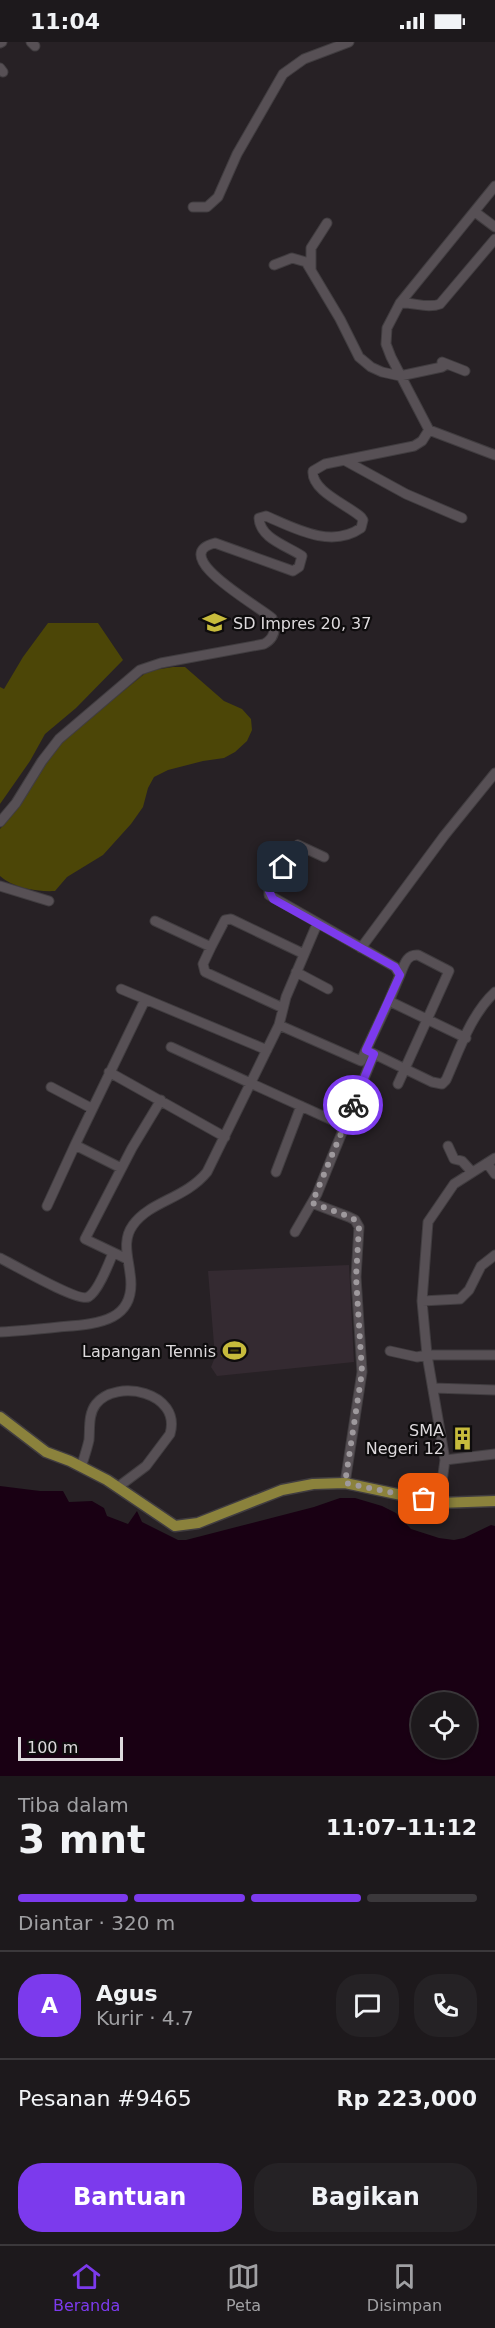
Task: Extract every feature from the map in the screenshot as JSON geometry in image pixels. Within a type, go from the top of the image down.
[{"type":"main road","points":[[0,1417],[46,1452],[81,1467],[118,1487],[175,1526],[198,1523],[282,1490],[313,1484],[345,1483],[439,1503],[495,1501]]},
{"type":"street","points":[[193,207],[207,207],[218,197],[246,137],[283,74],[304,59],[348,42]]},
{"type":"street","points":[[495,186],[400,303],[389,322],[386,336],[388,350],[398,374],[429,430],[495,455]]},
{"type":"street","points":[[475,212],[495,227]]},
{"type":"street","points":[[311,269],[311,248],[327,223]]},
{"type":"street","points":[[400,303],[419,303],[430,307],[440,304],[491,251],[495,239]]},
{"type":"street","points":[[274,265],[292,258],[306,262],[340,319],[359,357],[371,367],[398,374],[442,367],[447,364],[465,370]]},
{"type":"street","points":[[0,822],[16,803],[42,761],[59,739],[140,670],[161,663],[264,644],[271,640],[275,629],[272,618],[208,571],[202,563],[200,551],[203,548],[215,543],[293,571],[299,567],[302,556],[275,541],[260,525],[259,518],[266,516],[294,529],[317,536],[339,536],[359,531],[363,520],[361,517],[320,488],[312,475],[315,468],[414,446],[429,430]]},
{"type":"street","points":[[344,460],[406,494],[462,518]]},
{"type":"street","points":[[361,948],[444,836],[495,773]]},
{"type":"street","points":[[324,857],[298,844],[269,891],[273,899],[395,967],[400,975]]},
{"type":"street","points":[[0,886],[49,901]]},
{"type":"street","points":[[283,1008],[204,972],[203,964],[224,921],[229,918],[304,954]]},
{"type":"street","points":[[155,921],[211,947]]},
{"type":"street","points":[[0,1332],[100,1323],[119,1314],[129,1299],[131,1284],[127,1259],[128,1235],[140,1216],[190,1189],[198,1183],[212,1163],[279,1025],[296,972],[317,924]]},
{"type":"street","points":[[295,1232],[312,1203],[345,1126],[365,1063],[389,1001],[408,957],[412,954],[449,971],[399,1084]]},
{"type":"street","points":[[296,972],[328,989]]},
{"type":"street","points":[[121,989],[267,1050]]},
{"type":"street","points":[[370,1052],[442,1084],[483,1005],[495,992]]},
{"type":"street","points":[[47,1206],[91,1108],[145,1000]]},
{"type":"street","points":[[389,1001],[466,1038]]},
{"type":"street","points":[[279,1025],[365,1063]]},
{"type":"street","points":[[171,1047],[345,1126]]},
{"type":"street","points":[[109,1072],[225,1137]]},
{"type":"street","points":[[51,1087],[91,1108]]},
{"type":"street","points":[[127,1259],[85,1239],[121,1168],[161,1100]]},
{"type":"street","points":[[276,1173],[301,1106]]},
{"type":"street","points":[[75,1145],[121,1168]]},
{"type":"street","points":[[448,1146],[453,1158],[462,1161],[472,1172]]},
{"type":"street","points":[[439,1503],[445,1460],[427,1355],[422,1300],[428,1222],[449,1190],[472,1172],[491,1160],[495,1174]]},
{"type":"street","points":[[312,1203],[350,1217],[359,1227],[356,1277],[362,1372],[345,1483]]},
{"type":"street","points":[[0,1258],[74,1295],[87,1298],[99,1284],[113,1253]]},
{"type":"street","points":[[422,1300],[460,1299],[470,1290],[481,1266],[495,1256]]},
{"type":"street","points":[[390,1350],[417,1357],[495,1355]]},
{"type":"street","points":[[434,1388],[495,1390]]},
{"type":"street","points":[[81,1467],[87,1450],[90,1417],[96,1404],[102,1398],[120,1393],[140,1392],[154,1396],[166,1408],[170,1416],[172,1428],[170,1434],[146,1466],[118,1487]]},
{"type":"street","points":[[445,1460],[495,1454]]},
{"type":"shaded area","points":[[48,623],[98,623],[123,660],[76,708],[45,734],[30,761],[0,804],[0,687],[4,689],[23,657]]},
{"type":"shaded area","points":[[185,667],[224,701],[242,709],[251,719],[252,730],[247,741],[224,758],[168,770],[154,777],[148,788],[143,807],[131,824],[103,855],[67,877],[55,891],[26,888],[12,884],[0,876],[0,829],[20,805],[41,765],[63,740],[148,671]]},
{"type":"shaded area","points":[[349,1265],[354,1362],[217,1376],[211,1367],[215,1357],[208,1271]]},
{"type":"shaded area","name":"Lapangan Tennis","points":[[247,1345],[247,1356],[221,1357],[221,1346]]},
{"type":"shaded area","points":[[0,1486],[40,1491],[63,1491],[69,1502],[92,1501],[104,1508],[107,1516],[128,1524],[137,1511],[142,1522],[178,1540],[186,1540],[314,1507],[340,1498],[355,1498],[382,1506],[396,1513],[411,1529],[439,1538],[454,1540],[464,1538],[491,1525],[495,1526],[495,1776],[0,1776]]},
{"type":"way so far","points":[[353,1105],[312,1203],[350,1217],[359,1227],[356,1277],[362,1372],[345,1483],[424,1499]]},
{"type":"place","name":"SD Impres 20, 37","points":[[215,623]]},
{"type":"place","name":"Lapangan Tennis","points":[[234,1351]]},
{"type":"place","name":"SMA Negeri 12","points":[[462,1439]]},
{"type":"route","points":[[283,867],[269,891],[269,896],[395,967],[400,975],[366,1050],[374,1054],[353,1105]]}]
